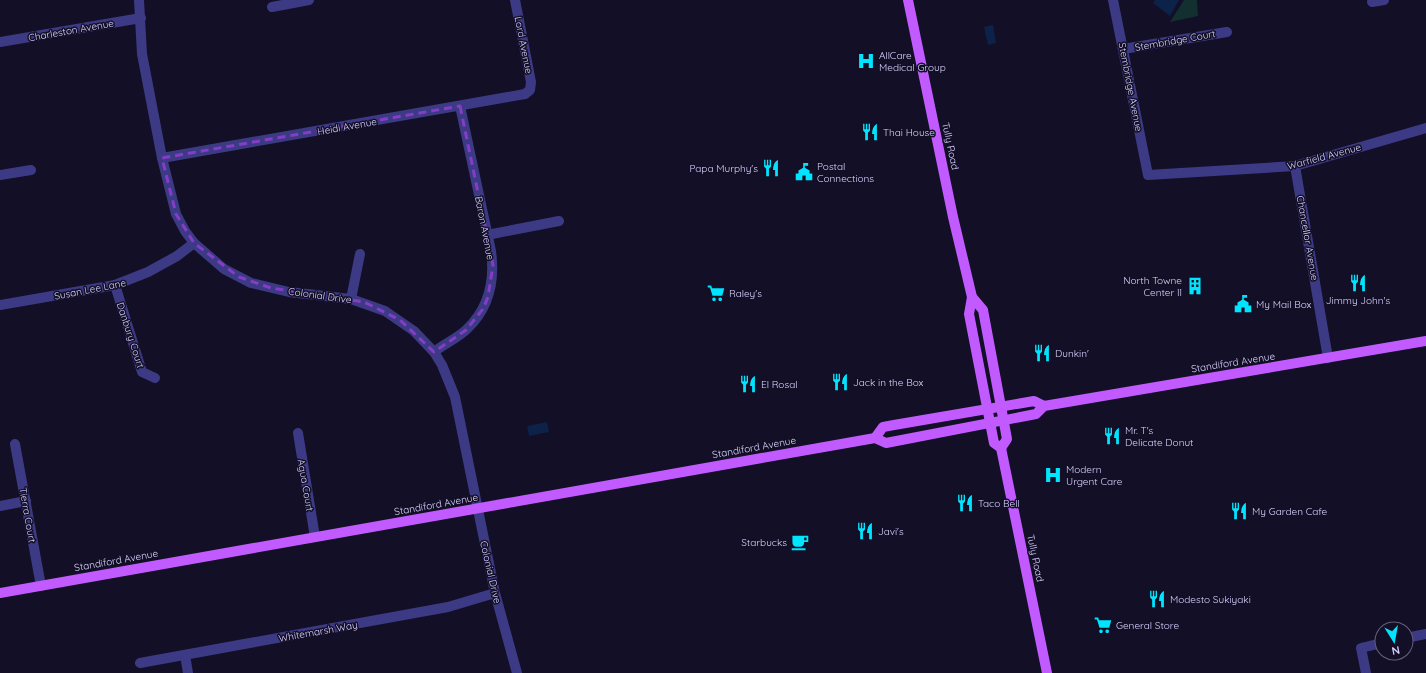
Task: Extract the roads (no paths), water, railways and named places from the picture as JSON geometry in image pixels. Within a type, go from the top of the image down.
[{"type":"main road","name":"Tully Road","points":[[908,0],[952,217],[972,297],[969,314],[994,443],[1002,448],[1047,673]]},
{"type":"main road","name":"Tully Road","points":[[972,297],[983,310],[1007,441],[1002,448]]},
{"type":"main road","name":"Standiford Avenue","points":[[0,593],[875,438],[886,443],[1036,414],[1044,406],[1426,341]]},
{"type":"main road","name":"Standiford Avenue","points":[[875,438],[883,427],[1034,401],[1044,406]]},
{"type":"street","name":"Colonial Drive","points":[[139,0],[142,54],[162,158],[176,214],[185,231],[194,243],[224,269],[251,283],[289,292],[351,299],[385,311],[414,331],[434,352],[448,376],[455,397],[496,593],[517,673]]},
{"type":"street","points":[[272,7],[309,0]]},
{"type":"street","name":"Lord Avenue","points":[[515,0],[532,82],[530,90]]},
{"type":"street","name":"Stembridge Avenue","points":[[1112,0],[1124,49],[1148,175]]},
{"type":"street","points":[[1372,2],[1384,0]]},
{"type":"street","name":"Charleston Avenue","points":[[0,42],[141,18]]},
{"type":"street","name":"Stembridge Court","points":[[1124,49],[1227,32]]},
{"type":"street","name":"Heidi Avenue","points":[[162,158],[520,95],[530,90]]},
{"type":"street","name":"Baron Avenue","points":[[434,352],[466,330],[483,309],[488,297],[493,265],[460,106]]},
{"type":"street","name":"Warfield Avenue","points":[[1148,175],[1295,166],[1426,128]]},
{"type":"street","name":"Chancellor Avenue","points":[[1295,166],[1328,358]]},
{"type":"street","points":[[0,175],[31,170]]},
{"type":"street","points":[[487,234],[559,221]]},
{"type":"street","name":"Susan Lee Lane","points":[[0,306],[115,285],[148,272],[177,256],[194,243]]},
{"type":"street","points":[[351,299],[360,254]]},
{"type":"street","name":"Danbury Court","points":[[115,285],[142,372],[155,378]]},
{"type":"street","name":"Agua Court","points":[[298,433],[315,537]]},
{"type":"street","name":"Tierra Court","points":[[15,444],[41,586]]},
{"type":"street","points":[[0,506],[26,501]]},
{"type":"street","name":"Whitemarsh Way","points":[[140,663],[448,607],[496,593]]},
{"type":"street","points":[[1414,636],[1426,634]]},
{"type":"street","points":[[1366,673],[1361,648],[1374,645]]},
{"type":"street","points":[[185,655],[188,673]]},
{"type":"water","points":[[1155,0],[1179,0],[1170,16],[1153,3]]},
{"type":"water","points":[[993,25],[996,43],[988,45],[984,27]]},
{"type":"water","points":[[547,422],[549,432],[529,436],[527,426]]},
{"type":"place","name":"AllCare Medical Group","points":[[866,61]]},
{"type":"place","name":"Thai House","points":[[870,132]]},
{"type":"place","name":"Papa Murphy's","points":[[771,168]]},
{"type":"place","name":"Postal Connections","points":[[804,172]]},
{"type":"place","name":"Jimmy John's","points":[[1358,283]]},
{"type":"place","name":"North Towne Center II","points":[[1195,286]]},
{"type":"place","name":"Raley's","points":[[716,293]]},
{"type":"place","name":"My Mail Box","points":[[1243,304]]},
{"type":"place","name":"Dunkin'","points":[[1042,353]]},
{"type":"place","name":"Jack in the Box","points":[[840,382]]},
{"type":"place","name":"El Rosal","points":[[748,384]]},
{"type":"place","name":"Mr. T's Delicate Donut","points":[[1112,436]]},
{"type":"place","name":"Modern Urgent Care","points":[[1053,475]]},
{"type":"place","name":"Taco Bell","points":[[965,503]]},
{"type":"place","name":"My Garden Cafe","points":[[1239,511]]},
{"type":"place","name":"Javi's","points":[[865,531]]},
{"type":"place","name":"Starbucks","points":[[800,542]]},
{"type":"place","name":"Modesto Sukiyaki","points":[[1157,599]]},
{"type":"place","name":"General Store","points":[[1103,625]]}]
